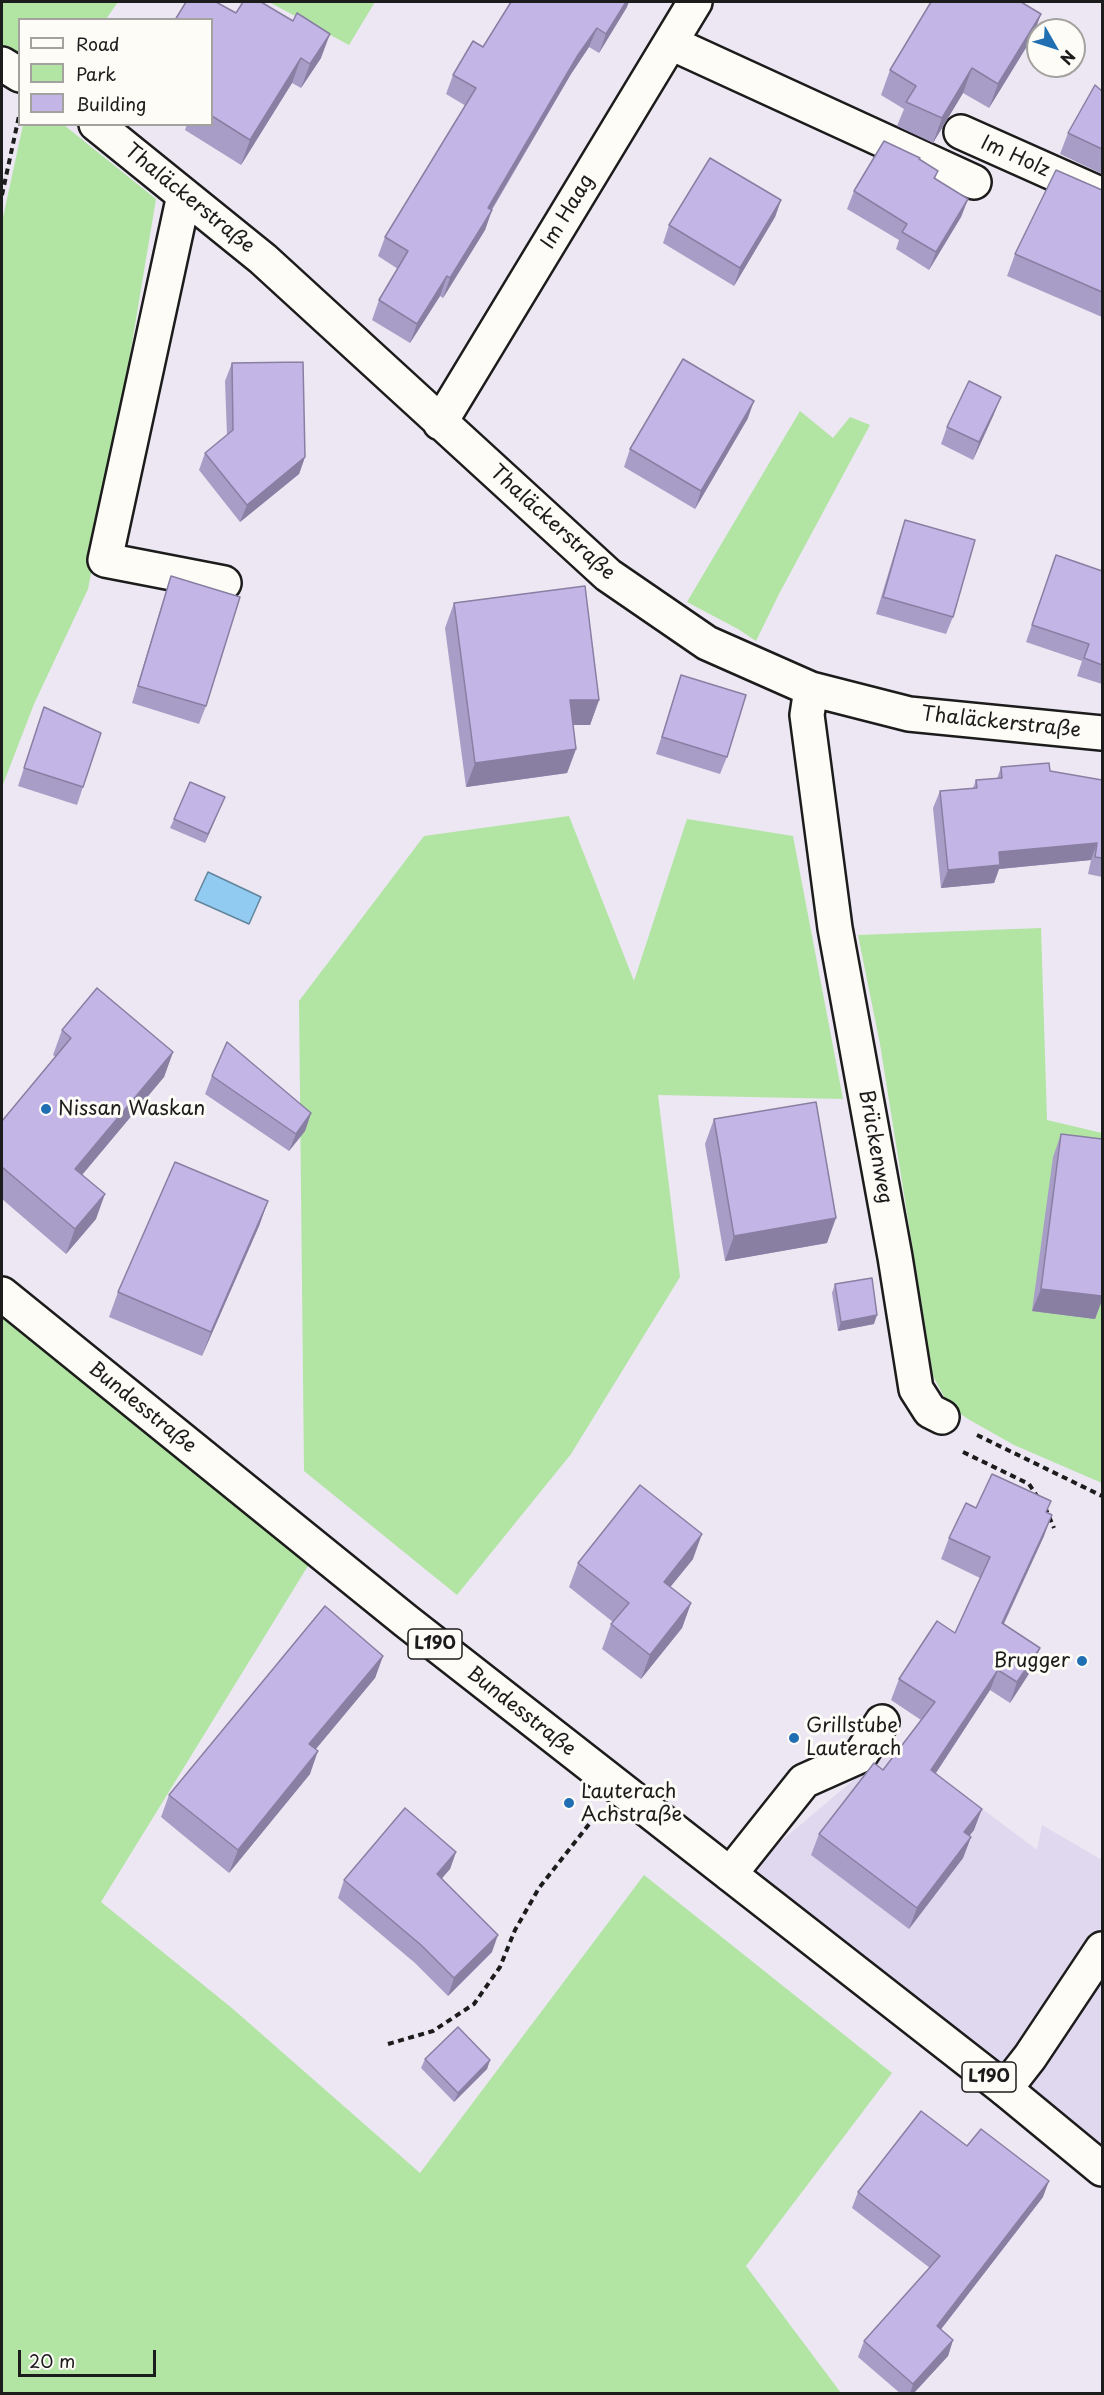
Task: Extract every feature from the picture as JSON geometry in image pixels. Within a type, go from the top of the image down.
[{"type":"street","name":"Im Haag","points":[[441,423],[695,2]]},
{"type":"street","points":[[671,43],[974,182]]},
{"type":"street","points":[[2,64],[18,74]]},
{"type":"street","name":"Thaläckerstraße","points":[[98,126],[263,259],[608,574],[707,643],[811,689],[909,714],[1102,732]]},
{"type":"street","name":"Im Holz","points":[[961,132],[1102,195]]},
{"type":"street","points":[[184,195],[105,560],[224,583]]},
{"type":"street","name":"Brückenweg","points":[[811,689],[807,715],[835,928],[895,1257],[916,1389],[936,1414]]},
{"type":"street","name":"Bundesstraße","points":[[2,1294],[356,1581],[1005,2089],[1102,2169]]},
{"type":"street","points":[[730,1874],[804,1781],[860,1756],[882,1722]]},
{"type":"street","points":[[1005,2089],[1030,2057],[1102,1949]]},
{"type":"path","points":[[2,195],[18,121]]},
{"type":"path","points":[[1054,1528],[1048,1513],[1029,1484],[983,1463],[945,1442],[930,1430],[936,1414],[1102,1496]]},
{"type":"path","points":[[388,2044],[433,2031],[474,2004],[500,1967],[515,1930],[539,1887],[617,1787]]},
{"type":"shaded area","points":[[896,1744],[1037,1850],[1042,1825],[1102,1860],[1102,2153],[747,1870]]},
{"type":"green space","points":[[2,2],[118,2],[107,18],[18,18],[18,56],[2,48]]},
{"type":"green space","points":[[269,2],[375,2],[349,45]]},
{"type":"green space","points":[[23,126],[65,126],[156,199],[106,499],[88,589],[34,704],[2,787],[2,222]]},
{"type":"green space","points":[[800,411],[833,438],[850,417],[870,425],[756,641],[687,602]]},
{"type":"green space","points":[[569,816],[634,981],[687,819],[793,836],[843,1099],[658,1095],[680,1277],[571,1454],[457,1595],[304,1471],[299,1001],[424,836]]},
{"type":"green space","points":[[1041,928],[1047,1120],[1102,1133],[1102,1483],[1014,1445],[968,1419],[949,1406],[933,1376],[880,1044],[858,935]]},
{"type":"green space","points":[[2,1307],[311,1561],[101,1902],[233,2009],[420,2173],[644,1875],[892,2073],[746,2266],[841,2393],[2,2393]]},
{"type":"water","points":[[208,872],[261,897],[249,924],[195,900]]},
{"type":"building","points":[[186,2],[216,2],[236,13],[243,2],[261,2],[293,21],[297,13],[330,34],[310,64],[301,58],[250,140],[213,117],[213,18],[176,18]]},
{"type":"building","points":[[511,2],[626,2],[606,34],[597,28],[578,55],[488,208],[492,210],[450,278],[447,276],[417,324],[379,300],[408,251],[385,237],[476,88],[453,75],[473,41],[483,47]]},
{"type":"building","points":[[931,2],[1021,2],[1041,14],[1039,18],[1026,18],[1026,38],[998,84],[972,68],[942,118],[906,102],[916,86],[890,70]]},
{"type":"building","points":[[1095,85],[1102,91],[1102,149],[1068,133]]},
{"type":"building","points":[[884,141],[920,158],[938,171],[934,178],[968,199],[936,252],[902,232],[907,224],[854,191]]},
{"type":"building","points":[[710,158],[781,200],[740,268],[669,225]]},
{"type":"building","points":[[1056,170],[1102,190],[1102,292],[1015,254]]},
{"type":"building","points":[[683,359],[754,401],[701,491],[630,449]]},
{"type":"building","points":[[303,362],[305,457],[247,505],[205,453],[233,430],[232,363]]},
{"type":"building","points":[[969,381],[1001,397],[979,442],[947,427]]},
{"type":"building","points":[[905,520],[975,540],[953,617],[883,597]]},
{"type":"building","points":[[1056,555],[1102,571],[1102,665],[1084,658],[1089,644],[1032,625]]},
{"type":"building","points":[[171,576],[240,597],[206,706],[138,686]]},
{"type":"building","points":[[585,586],[599,700],[570,700],[576,749],[475,763],[454,603]]},
{"type":"building","points":[[681,675],[746,695],[727,757],[662,737]]},
{"type":"building","points":[[44,707],[101,733],[83,787],[24,768]]},
{"type":"building","points":[[1049,763],[1050,771],[1102,780],[1102,858],[1095,857],[1097,843],[999,852],[1000,865],[948,870],[940,791],[977,788],[976,780],[1002,778],[1001,767]]},
{"type":"building","points":[[190,782],[225,797],[208,834],[174,819]]},
{"type":"building","points":[[97,988],[173,1052],[75,1169],[105,1194],[75,1229],[2,1167],[2,1121],[71,1038],[62,1030]]},
{"type":"building","points":[[227,1042],[311,1113],[296,1134],[212,1076]]},
{"type":"building","points":[[816,1102],[836,1218],[734,1236],[714,1119]]},
{"type":"building","points":[[1061,1134],[1102,1139],[1102,1296],[1041,1289]]},
{"type":"building","points":[[175,1162],[268,1201],[211,1332],[118,1292]]},
{"type":"building","points":[[872,1278],[877,1315],[841,1322],[835,1284]]},
{"type":"building","points":[[992,1474],[1051,1501],[1046,1512],[1052,1515],[1002,1623],[1040,1648],[1017,1682],[998,1670],[931,1770],[982,1809],[964,1832],[971,1837],[917,1908],[819,1834],[874,1763],[883,1770],[935,1702],[899,1679],[937,1621],[955,1633],[990,1557],[949,1538],[966,1503],[976,1508]]},
{"type":"building","points":[[640,1485],[702,1534],[664,1582],[691,1603],[650,1655],[611,1624],[629,1603],[578,1563]]},
{"type":"building","points":[[325,1606],[383,1656],[309,1744],[318,1751],[238,1850],[169,1795]]},
{"type":"building","points":[[405,1808],[456,1852],[437,1874],[498,1935],[454,1978],[421,1945],[344,1880]]},
{"type":"building","points":[[458,2027],[490,2060],[458,2093],[425,2059]]},
{"type":"building","points":[[921,2111],[967,2146],[981,2129],[1049,2181],[937,2326],[953,2340],[913,2384],[864,2341],[940,2256],[858,2192]]},
{"type":"place","name":"Nissan Waskan","points":[[46,1109]]},
{"type":"place","name":"Brugger","points":[[1082,1661]]},
{"type":"place","name":"Grillstube Lauterach","points":[[794,1738]]},
{"type":"place","name":"Lauterach Achstraße","points":[[569,1803]]}]
